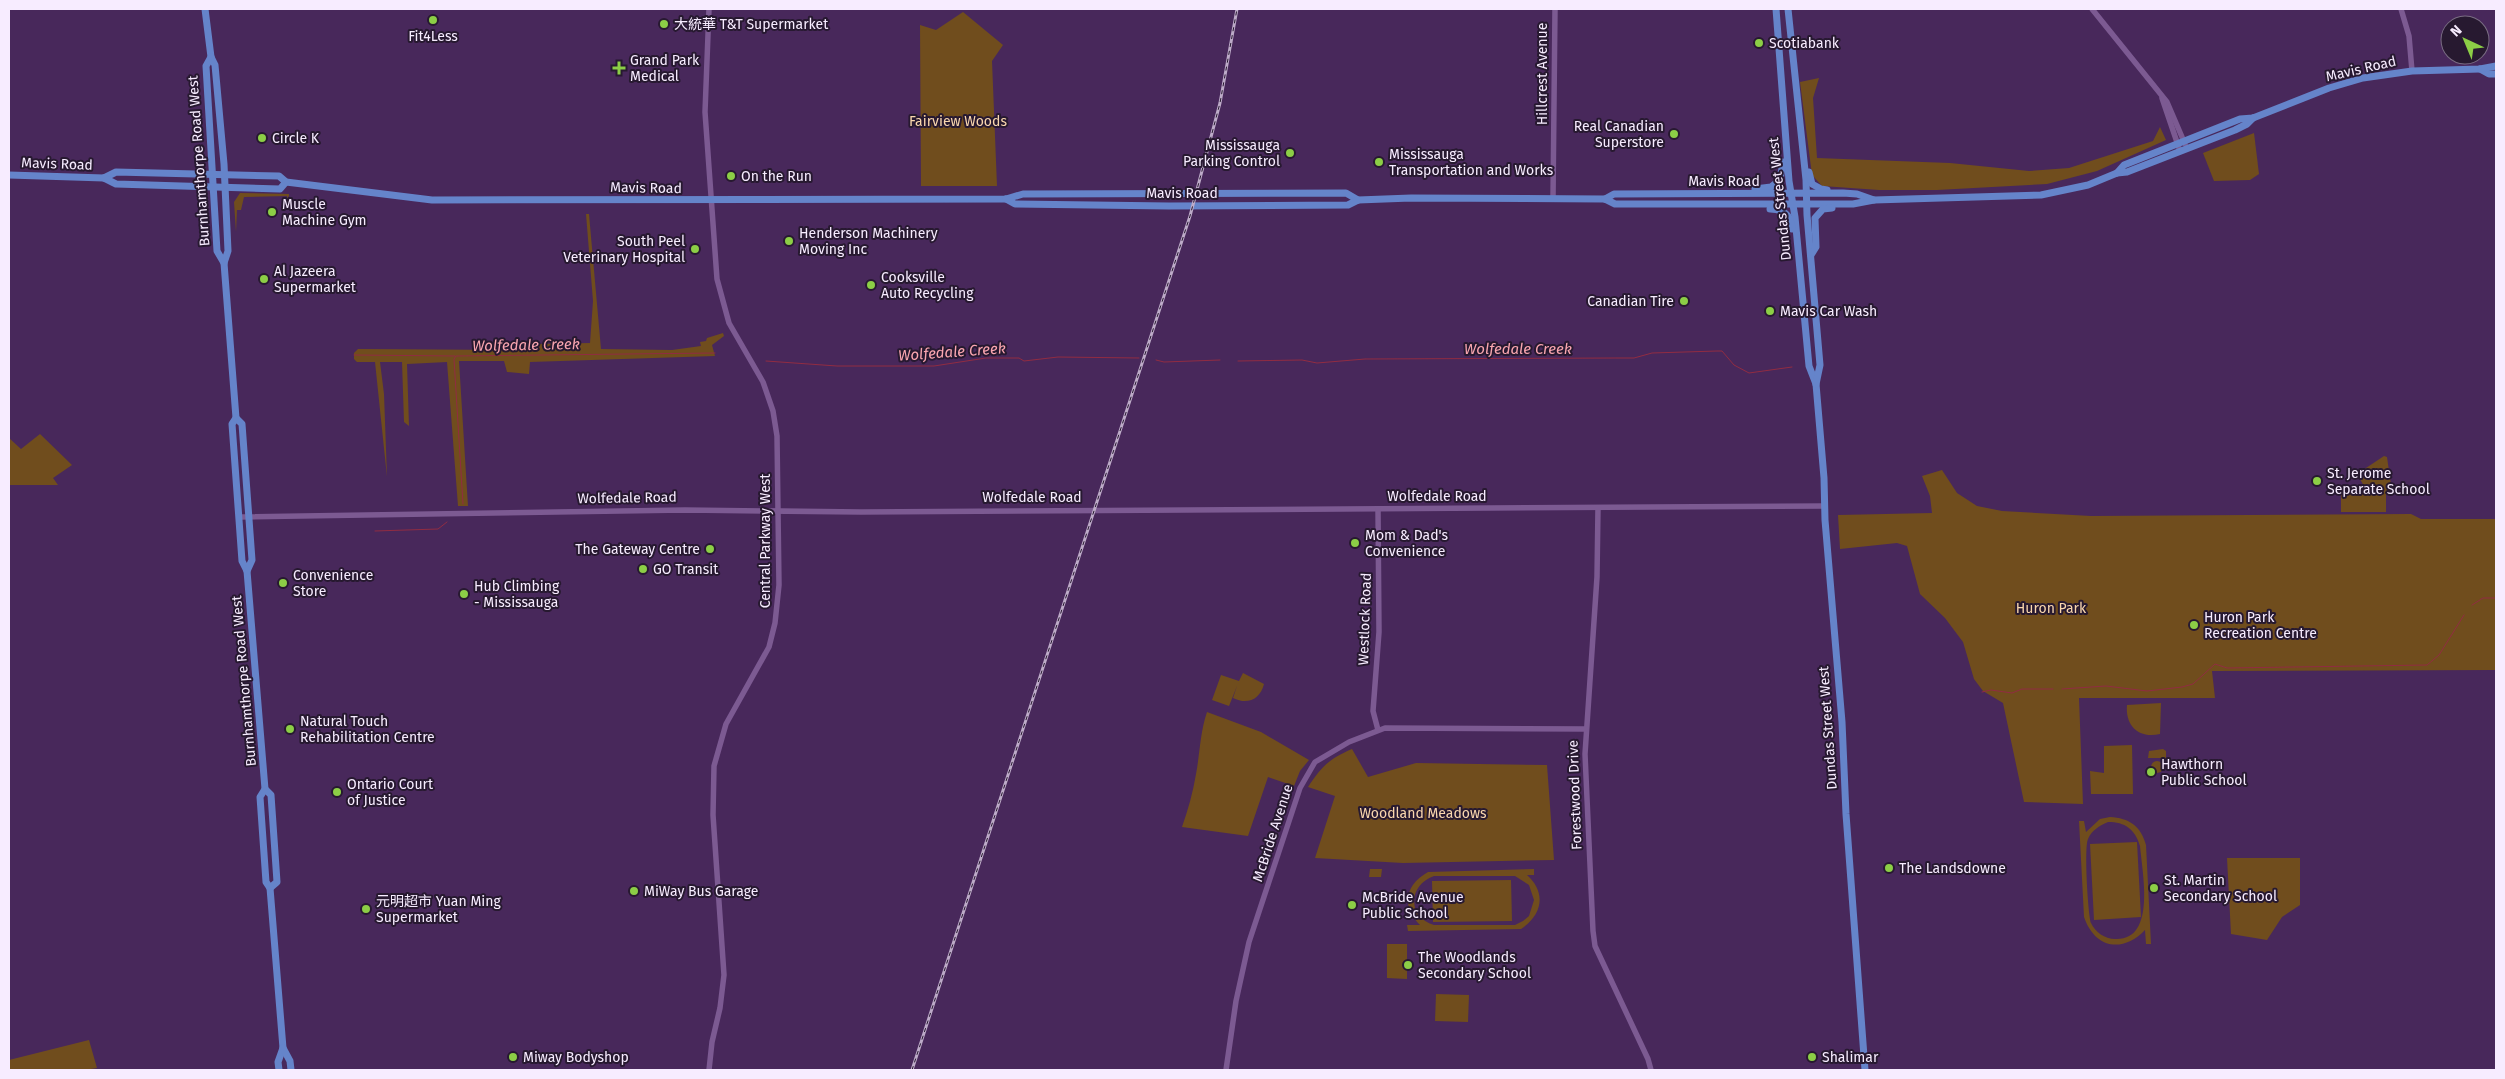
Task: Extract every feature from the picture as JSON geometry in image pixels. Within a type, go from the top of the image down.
[{"type":"main road","name":"Burnhamthorpe Road West","points":[[205,9],[211,58],[215,65],[224,174],[228,251],[224,263],[236,418],[232,424],[242,561],[248,571]]},
{"type":"main road","name":"Dundas Street West","points":[[1776,9],[1785,138],[1798,240],[1809,366],[1816,384]]},
{"type":"main road","name":"Dundas Street West","points":[[1788,9],[1801,133],[1820,365],[1816,384],[1865,1070]]},
{"type":"main road","name":"Burnhamthorpe Road West","points":[[211,58],[206,66],[212,188],[216,251],[224,263]]},
{"type":"main road","name":"Mavis Road","points":[[1006,199],[1015,204],[1169,206],[1348,205],[1358,200],[1553,198],[1605,199],[1615,204],[1853,204],[1874,200],[2042,196],[2080,187],[2117,173],[2127,172],[2240,119],[2253,118],[2346,82],[2412,71],[2480,70],[2496,66]]},
{"type":"main road","name":"Mavis Road","points":[[2480,70],[2489,74],[2496,74]]},
{"type":"main road","points":[[1801,133],[1805,138],[1812,184],[1821,189],[1848,190],[1851,194]]},
{"type":"main road","points":[[1748,194],[1753,190],[1770,188],[1780,180],[1783,167],[1782,143],[1785,138]]},
{"type":"main road","name":"Mavis Road","points":[[104,178],[116,172],[279,176],[286,182],[432,200],[534,198],[712,201],[1006,199],[1016,194],[1346,193],[1358,200]]},
{"type":"main road","name":"Mavis Road","points":[[9,175],[104,178],[116,184],[212,188],[280,189],[286,182]]},
{"type":"main road","name":"Mavis Road","points":[[1605,199],[1614,194],[1806,193],[1851,194],[1874,200]]},
{"type":"main road","points":[[1750,204],[1752,208],[1783,211],[1788,216],[1793,236],[1798,240]]},
{"type":"main road","points":[[1811,255],[1816,247],[1814,222],[1817,215],[1825,209],[1844,208],[1853,204]]},
{"type":"main road","name":"Burnhamthorpe Road West","points":[[236,418],[242,424],[252,560],[248,571],[265,789],[260,796],[266,882],[270,888],[283,1048],[290,1061],[291,1070]]},
{"type":"main road","name":"Burnhamthorpe Road West","points":[[265,789],[271,795],[277,882],[270,888]]},
{"type":"main road","name":"Burnhamthorpe Road West","points":[[279,1070],[278,1062],[283,1048]]},
{"type":"street","name":"Central Parkway West","points":[[709,1070],[712,1042],[723,991],[724,975],[712,799],[714,766],[726,724],[762,662],[773,634],[779,597],[777,436],[773,410],[763,382],[736,337],[724,309],[717,279],[705,112],[710,9]]},
{"type":"street","name":"Hillcrest Avenue","points":[[1553,198],[1554,9]]},
{"type":"street","points":[[2092,9],[2173,114],[2182,146]]},
{"type":"street","points":[[2401,9],[2409,36],[2412,71]]},
{"type":"street","name":"Wolfedale Road","points":[[239,517],[685,510],[778,512],[1825,506]]},
{"type":"street","name":"Forestwood Drive","points":[[1598,508],[1597,577],[1585,764],[1595,946],[1651,1070]]},
{"type":"street","name":"Westlock Road","points":[[1378,509],[1379,632],[1373,712],[1378,730]]},
{"type":"street","name":"McBride Avenue","points":[[1226,1070],[1236,1001],[1250,942],[1300,788],[1306,775],[1319,760],[1349,742],[1378,730],[1586,729]]},
{"type":"green space","name":"Fairview Woods","points":[[963,12],[1003,45],[992,61],[997,186],[921,186],[920,25],[936,30]]},
{"type":"green space","points":[[1819,78],[1813,98],[1817,158],[1950,163],[2029,171],[2069,168],[2153,141],[2160,127],[2166,140],[2097,171],[2047,184],[1937,190],[1879,190],[1822,186],[1812,175],[1800,82]]},
{"type":"green space","points":[[2254,133],[2259,174],[2250,180],[2214,181],[2203,153]]},
{"type":"green space","points":[[240,193],[289,194],[289,196],[287,198],[287,196],[244,197],[241,210],[237,210],[236,232],[234,202]]},
{"type":"green space","points":[[586,214],[589,214],[601,349],[672,350],[701,346],[700,342],[723,333],[724,336],[712,345],[715,356],[530,362],[529,374],[507,372],[504,361],[459,361],[468,506],[458,506],[447,362],[407,364],[409,426],[404,422],[402,362],[380,362],[384,394],[387,477],[375,362],[357,362],[354,359],[354,353],[358,349],[529,350],[535,344],[590,343],[593,301]]},
{"type":"green space","points":[[40,434],[72,465],[53,478],[58,485],[9,485],[9,438],[21,449]]},
{"type":"green space","points":[[2384,456],[2387,457],[2392,492],[2386,493],[2386,512],[2341,512],[2341,486],[2364,486],[2357,474]]},
{"type":"green space","name":"Huron Park","points":[[1942,470],[1957,493],[1977,506],[2002,511],[2091,516],[2411,514],[2421,519],[2496,519],[2496,670],[2212,671],[2215,698],[2079,698],[2083,804],[2024,802],[2003,703],[1983,691],[1974,679],[1963,642],[1945,618],[1920,594],[1907,546],[1897,543],[1840,549],[1838,515],[1932,513],[1930,496],[1922,476]]},
{"type":"green space","points":[[1243,673],[1264,684],[1256,697],[1248,701],[1233,698],[1237,686],[1229,706],[1212,700],[1221,675],[1239,681]]},
{"type":"green space","points":[[2161,703],[2160,734],[2146,735],[2140,733],[2131,725],[2128,719],[2127,705]]},
{"type":"green space","points":[[1207,712],[1261,732],[1309,760],[1300,771],[1294,786],[1268,777],[1248,836],[1182,827],[1193,787],[1201,735]]},
{"type":"green space","points":[[2132,745],[2133,794],[2091,794],[2090,771],[2104,773],[2104,746]]},
{"type":"green space","name":"Woodland Meadows","points":[[1352,749],[1368,777],[1416,763],[1547,765],[1554,860],[1403,863],[1315,858],[1335,796],[1308,787],[1327,764],[1337,756]]},
{"type":"green space","points":[[2163,749],[2166,751],[2166,758],[2148,758],[2149,751]]},
{"type":"green space","points":[[2159,761],[2162,762],[2162,772],[2155,773],[2152,772],[2151,765],[2152,762]]},
{"type":"green space","points":[[2110,817],[2128,821],[2137,828],[2144,838],[2146,845],[2151,944],[2146,944],[2145,930],[2128,942],[2110,944],[2102,941],[2089,928],[2084,917],[2079,821],[2084,821],[2086,832],[2100,819]],"holes":[[[2114,822],[2124,825],[2132,831],[2138,840],[2144,887],[2142,917],[2137,929],[2128,937],[2115,939],[2101,934],[2091,923],[2086,866],[2088,839],[2102,825]]]},
{"type":"green space","points":[[2137,842],[2141,917],[2094,920],[2090,844]]},
{"type":"green space","points":[[2227,858],[2300,858],[2300,905],[2282,917],[2267,940],[2231,934]]},
{"type":"green space","points":[[1370,869],[1382,869],[1381,877],[1369,877]]},
{"type":"green space","points":[[1534,869],[1534,875],[1527,875],[1537,889],[1539,896],[1537,911],[1534,917],[1521,929],[1408,931],[1407,925],[1420,925],[1410,911],[1408,896],[1410,889],[1420,877],[1428,872]],"holes":[[[1434,876],[1515,876],[1529,885],[1534,900],[1529,916],[1515,925],[1434,925],[1425,921],[1415,908],[1415,893],[1419,886],[1425,880]]]},
{"type":"green space","points":[[1511,880],[1512,921],[1433,922],[1432,881]]},
{"type":"green space","points":[[1387,944],[1407,944],[1407,979],[1387,978]]},
{"type":"green space","points":[[1436,994],[1469,995],[1468,1022],[1435,1021]]},
{"type":"green space","points":[[89,1040],[97,1068],[85,1070],[9,1070],[9,1060]]},
{"type":"waterway","name":"Wolfedale Creek","points":[[1238,361],[1302,360],[1317,363],[1365,359],[1634,358],[1652,353],[1722,351],[1734,365],[1749,373],[1792,367]]},
{"type":"waterway","name":"Wolfedale Creek","points":[[463,504],[454,359],[456,356],[715,353]]},
{"type":"waterway","points":[[354,355],[455,356]]},
{"type":"waterway","name":"Wolfedale Creek","points":[[766,361],[837,366],[934,366],[986,358],[1019,358],[1024,361],[1058,357],[1139,358]]},
{"type":"waterway","name":"Wolfedale Creek","points":[[1156,360],[1164,362],[1220,360]]},
{"type":"waterway","name":"Wolfedale Creek","points":[[375,531],[438,529],[447,522]]},
{"type":"waterway","points":[[2472,605],[2483,598],[2496,598]]},
{"type":"waterway","points":[[2062,689],[2106,686],[2147,691],[2182,687],[2193,684],[2215,664],[2227,668],[2427,665],[2439,655],[2464,615]]},
{"type":"waterway","points":[[1982,692],[1991,690],[2012,693],[2022,689],[2053,689]]},
{"type":"railway","points":[[912,1070],[1190,216],[1220,103],[1237,9]]},
{"type":"place","name":"Fit4Less","points":[[433,20]]},
{"type":"place","name":"大統華 T&T Supermarket","points":[[664,24]]},
{"type":"place","name":"Scotiabank","points":[[1759,43]]},
{"type":"place","name":"Grand Park Medical","points":[[619,68]]},
{"type":"place","name":"Real Canadian Superstore","points":[[1674,134]]},
{"type":"place","name":"Circle K","points":[[262,138]]},
{"type":"place","name":"Mississauga Parking Control","points":[[1290,153]]},
{"type":"place","name":"Mississauga Transportation and Works","points":[[1379,162]]},
{"type":"place","name":"On the Run","points":[[731,176]]},
{"type":"place","name":"Muscle Machine Gym","points":[[272,212]]},
{"type":"place","name":"Henderson Machinery Moving Inc","points":[[789,241]]},
{"type":"place","name":"South Peel Veterinary Hospital","points":[[695,249]]},
{"type":"place","name":"Al Jazeera Supermarket","points":[[264,279]]},
{"type":"place","name":"Cooksville Auto Recycling","points":[[871,285]]},
{"type":"place","name":"Canadian Tire","points":[[1684,301]]},
{"type":"place","name":"Mavis Car Wash","points":[[1770,311]]},
{"type":"place","name":"St. Jerome Separate School","points":[[2317,481]]},
{"type":"place","name":"Mom & Dad's Convenience","points":[[1355,543]]},
{"type":"place","name":"The Gateway Centre","points":[[710,549]]},
{"type":"place","name":"GO Transit","points":[[643,569]]},
{"type":"place","name":"Convenience Store","points":[[283,583]]},
{"type":"place","name":"Hub Climbing - Mississauga","points":[[464,594]]},
{"type":"place","name":"Huron Park Recreation Centre","points":[[2194,625]]},
{"type":"place","name":"Natural Touch Rehabilitation Centre","points":[[290,729]]},
{"type":"place","name":"Hawthorn Public School","points":[[2151,772]]},
{"type":"place","name":"Ontario Court of Justice","points":[[337,792]]},
{"type":"place","name":"The Landsdowne","points":[[1889,868]]},
{"type":"place","name":"St. Martin Secondary School","points":[[2154,888]]},
{"type":"place","name":"MiWay Bus Garage","points":[[634,891]]},
{"type":"place","name":"McBride Avenue Public School","points":[[1352,905]]},
{"type":"place","name":"元明超市 Yuan Ming Supermarket","points":[[366,909]]},
{"type":"place","name":"The Woodlands Secondary School","points":[[1408,965]]},
{"type":"place","name":"Miway Bodyshop","points":[[513,1057]]},
{"type":"place","name":"Shalimar","points":[[1812,1057]]}]
